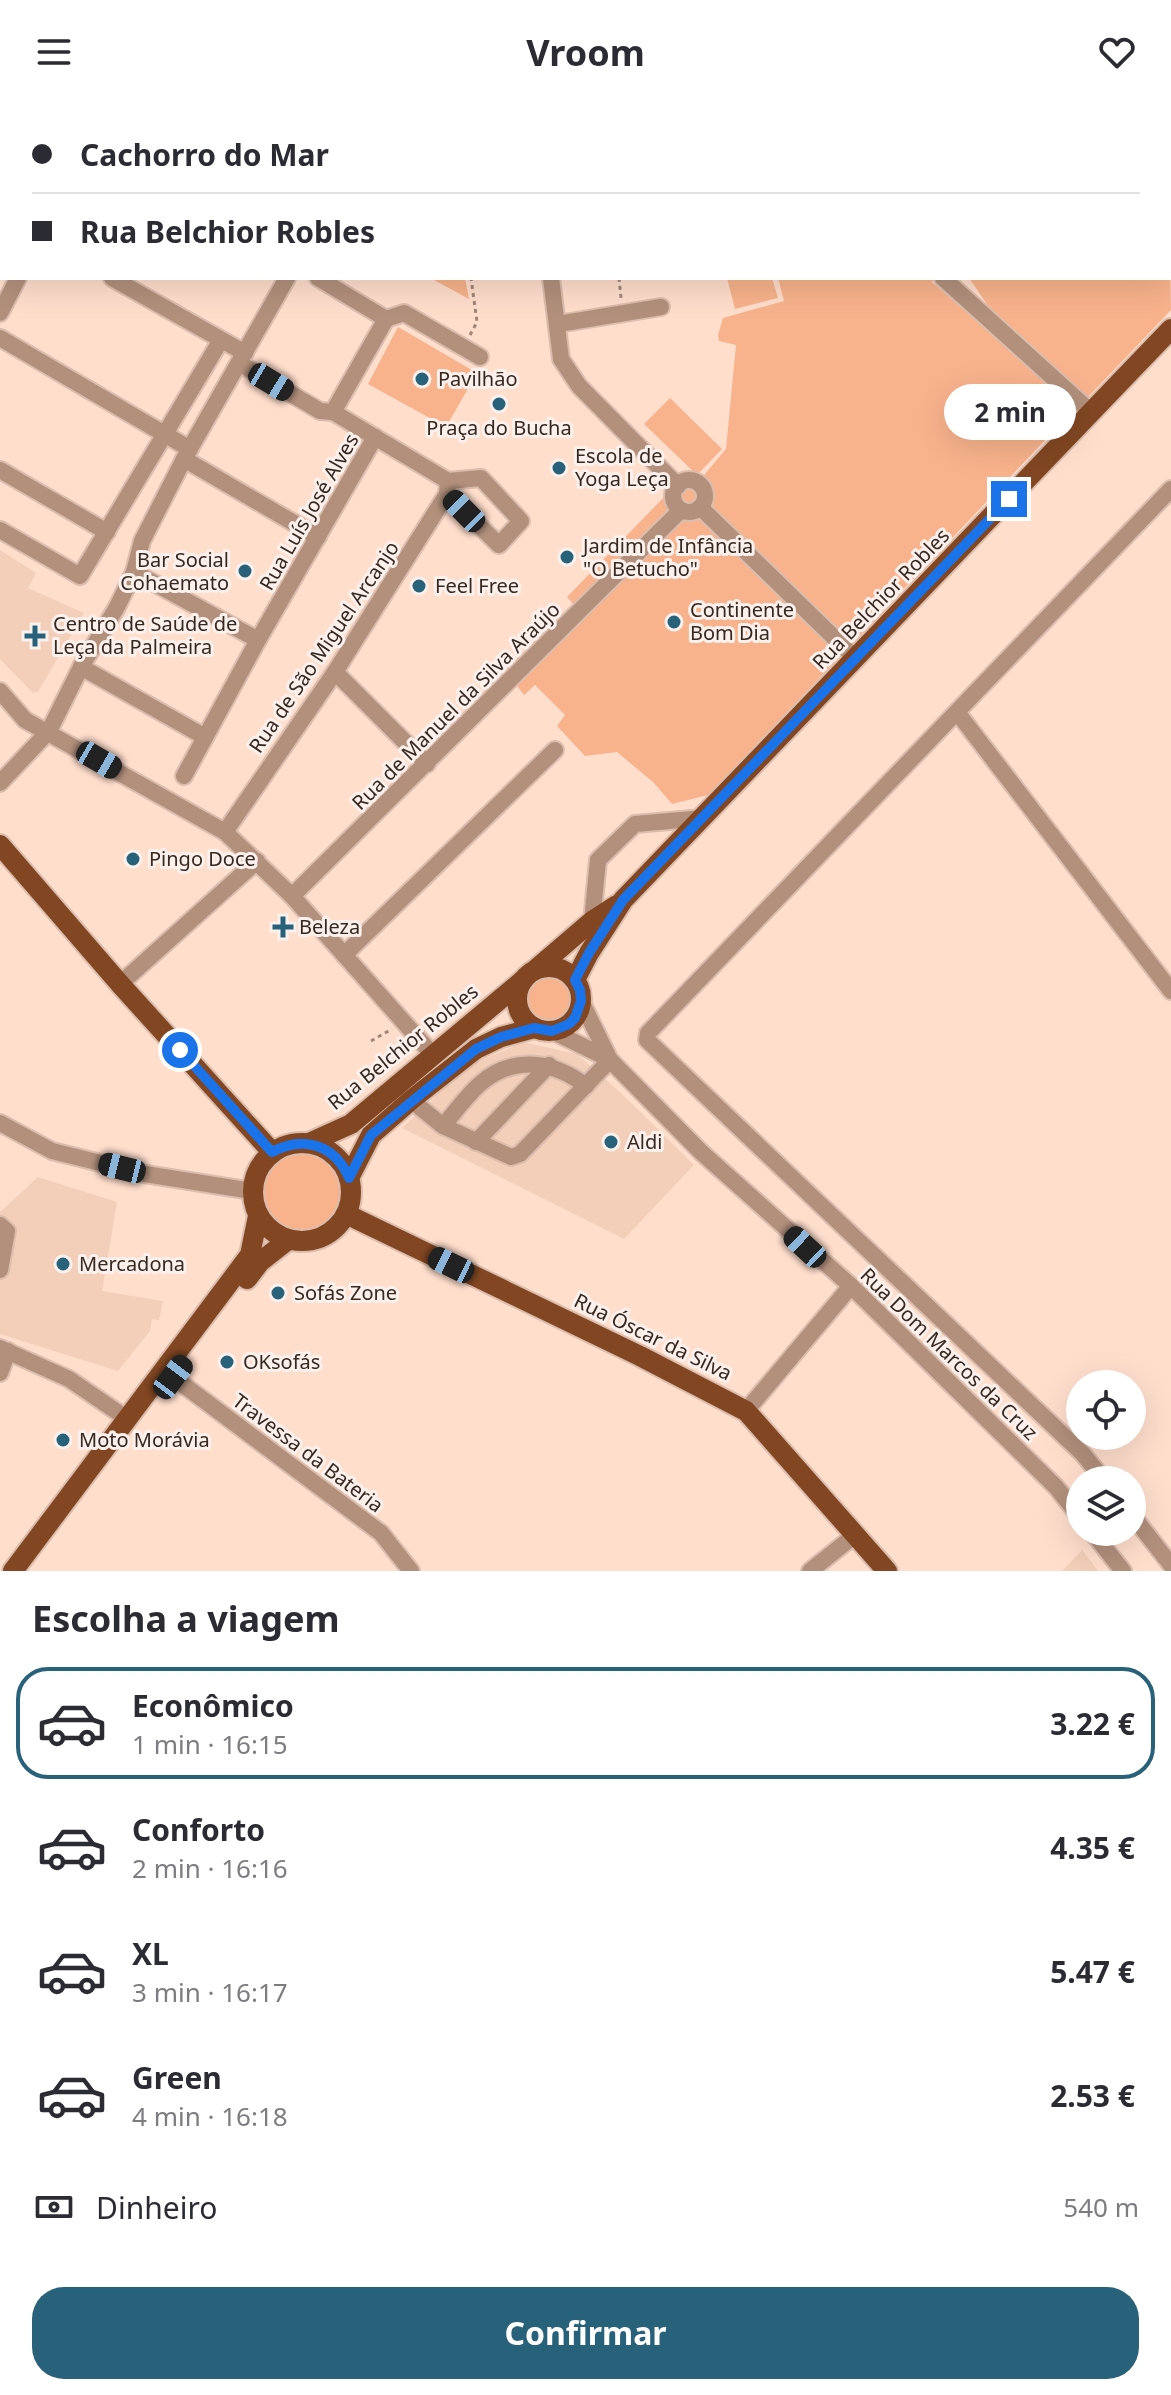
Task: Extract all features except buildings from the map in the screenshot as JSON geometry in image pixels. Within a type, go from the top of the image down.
[{"type":"main road","name":"Rua Belchior Robles","points":[[309,1143],[351,1124],[592,921],[623,900],[1171,329]]},
{"type":"main road","points":[[0,845],[272,1152]]},
{"type":"main road","name":"Rua Belchior Robles","points":[[575,980],[623,900]]},
{"type":"main road","points":[[349,1178],[371,1135],[476,1049],[501,1037],[543,1029],[569,1024],[575,1018],[581,1001],[580,990],[575,980],[557,968],[529,976],[518,989],[521,1015],[543,1029]]},
{"type":"main road","points":[[13,1571],[250,1255],[258,1216],[252,1191],[262,1163],[272,1152],[296,1143],[309,1143],[334,1154],[344,1165],[349,1178],[350,1202],[339,1226],[329,1235],[301,1242],[288,1240],[276,1234],[258,1216]]},
{"type":"main road","name":"Rua Óscar da Silva","points":[[346,1214],[640,1356],[746,1411],[887,1571]]},
{"type":"main road","points":[[30,1571],[260,1262],[288,1240]]},
{"type":"street","points":[[0,313],[17,280]]},
{"type":"street","name":"Rua Luís José Alves","points":[[116,280],[221,340],[320,411],[333,412],[375,437],[448,488]]},
{"type":"street","points":[[0,783],[49,731],[81,667],[117,607],[134,572],[142,541],[187,454],[286,280]]},
{"type":"street","points":[[321,280],[386,319]]},
{"type":"street","points":[[551,280],[561,359],[579,386],[678,486]]},
{"type":"street","points":[[945,280],[1091,412]]},
{"type":"street","points":[[558,324],[661,307]]},
{"type":"street","points":[[333,412],[386,319],[404,313],[480,357]]},
{"type":"street","points":[[0,338],[166,434],[187,454],[318,537]]},
{"type":"street","points":[[0,530],[80,576],[221,340]]},
{"type":"street","name":"Rua Luís José Alves","points":[[184,776],[375,437]]},
{"type":"street","points":[[0,470],[107,532]]},
{"type":"street","points":[[691,481],[700,485],[705,494],[700,507],[691,512],[681,510],[674,501],[678,486],[691,481]]},
{"type":"street","name":"Rua de São Miguel Arcanjo","points":[[225,832],[335,672],[448,488]]},
{"type":"street","points":[[1093,1466],[647,1040],[648,1033],[1170,493]]},
{"type":"street","points":[[700,507],[856,659]]},
{"type":"street","name":"Rua de Manuel da Silva Araújo","points":[[292,896],[681,510]]},
{"type":"street","points":[[134,572],[258,640]]},
{"type":"street","points":[[81,667],[205,737]]},
{"type":"street","points":[[335,672],[427,764]]},
{"type":"street","points":[[0,691],[25,720],[225,832],[292,896],[433,1055]]},
{"type":"street","points":[[957,712],[1171,991]]},
{"type":"street","points":[[344,955],[555,750]]},
{"type":"street","points":[[592,921],[598,860],[635,824],[704,818]]},
{"type":"street","points":[[120,984],[257,861]]},
{"type":"street","name":"Rua Dom Marcos da Cruz","points":[[581,1001],[610,1060],[701,1152],[851,1286],[1066,1500]]},
{"type":"street","name":"Rua Dom Marcos da Cruz","points":[[543,1029],[610,1060]]},
{"type":"street","points":[[411,1100],[443,1126],[511,1157],[520,1154],[610,1060]]},
{"type":"street","points":[[443,1126],[482,1083],[503,1070],[525,1065],[549,1065],[572,1075],[586,1086]]},
{"type":"street","points":[[476,1142],[549,1065]]},
{"type":"street","points":[[0,1123],[52,1151],[145,1174],[252,1191]]},
{"type":"street","points":[[0,1225],[7,1231],[0,1270]]},
{"type":"street","points":[[746,1411],[851,1286]]},
{"type":"street","points":[[0,1373],[4,1349],[69,1379],[126,1418]]},
{"type":"street","name":"Travessa da Bateria","points":[[173,1377],[381,1533],[411,1571]]},
{"type":"street","points":[[1146,1533],[1171,1565]]},
{"type":"street","points":[[810,1571],[855,1535]]},
{"type":"street","points":[[1103,1546],[1123,1571]]},
{"type":"path","points":[[463,347],[477,322],[471,280]]},
{"type":"path","points":[[619,280],[624,313]]},
{"type":"path","points":[[371,1041],[402,1021]]},
{"type":"shaded area","points":[[434,280],[465,280],[469,299]]},
{"type":"shaded area","points":[[728,280],[773,280],[778,298],[735,309]]},
{"type":"shaded area","points":[[779,280],[933,280],[1045,382],[1068,406],[1069,415],[708,795],[672,804],[653,782],[617,752],[585,756],[557,726],[565,715],[535,685],[524,695],[517,686],[586,618],[567,597],[667,494],[699,481],[726,449],[736,345],[719,341],[723,318],[784,301]]},
{"type":"shaded area","points":[[970,280],[1170,280],[1171,310],[1088,397],[995,316]]},
{"type":"shaded area","name":"Pavilhão","points":[[398,327],[477,373],[446,427],[368,384]]},
{"type":"shaded area","points":[[670,398],[722,449],[697,475],[644,424]]},
{"type":"shaded area","name":"Centro de Saúde de Leça da Palmeira","points":[[0,550],[36,573],[28,588],[84,613],[38,692],[33,693],[0,659]]},
{"type":"shaded area","points":[[549,975],[567,982],[574,1000],[567,1018],[549,1025],[531,1018],[524,1000],[531,982]]},
{"type":"shaded area","points":[[523,1042],[577,1054],[694,1165],[624,1239],[402,1128],[470,1065]]},
{"type":"shaded area","points":[[302,1152],[318,1155],[331,1164],[340,1177],[343,1193],[340,1209],[331,1222],[318,1231],[302,1234],[286,1231],[273,1222],[264,1209],[261,1193],[264,1177],[273,1164],[286,1155]]},
{"type":"shaded area","name":"Mercadona","points":[[38,1177],[117,1202],[102,1291],[163,1301],[159,1320],[152,1319],[150,1331],[118,1371],[0,1334],[0,1212]]},
{"type":"shaded area","points":[[1082,1550],[1098,1571],[1062,1571]]},
{"type":"place","name":"Pavilhão","points":[[422,379]]},
{"type":"place","name":"Praça do Bucha","points":[[499,404]]},
{"type":"place","name":"Escola de Yoga Leça","points":[[559,468]]},
{"type":"place","name":"Jardim de Infância \"O Betucho\"","points":[[567,557]]},
{"type":"place","name":"Bar Social Cohaemato","points":[[245,571]]},
{"type":"place","name":"Feel Free","points":[[419,586]]},
{"type":"place","name":"Continente Bom Dia","points":[[674,622]]},
{"type":"place","name":"Centro de Saúde de Leça da Palmeira","points":[[35,636]]},
{"type":"place","name":"Pingo Doce","points":[[133,859]]},
{"type":"place","name":"Beleza","points":[[283,927]]},
{"type":"place","name":"Aldi","points":[[611,1142]]},
{"type":"place","name":"Mercadona","points":[[63,1264]]},
{"type":"place","name":"Sofás Zone","points":[[278,1293]]},
{"type":"place","name":"OKsofás","points":[[227,1362]]},
{"type":"place","name":"Moto Morávia","points":[[63,1440]]},
{"type":"route","points":[[180,1050],[272,1152],[296,1143],[322,1147],[344,1165],[349,1178],[371,1135],[476,1049],[501,1037],[534,1028],[543,1031],[561,1029],[575,1018],[581,1001],[575,980],[623,900],[1009,499]]}]
